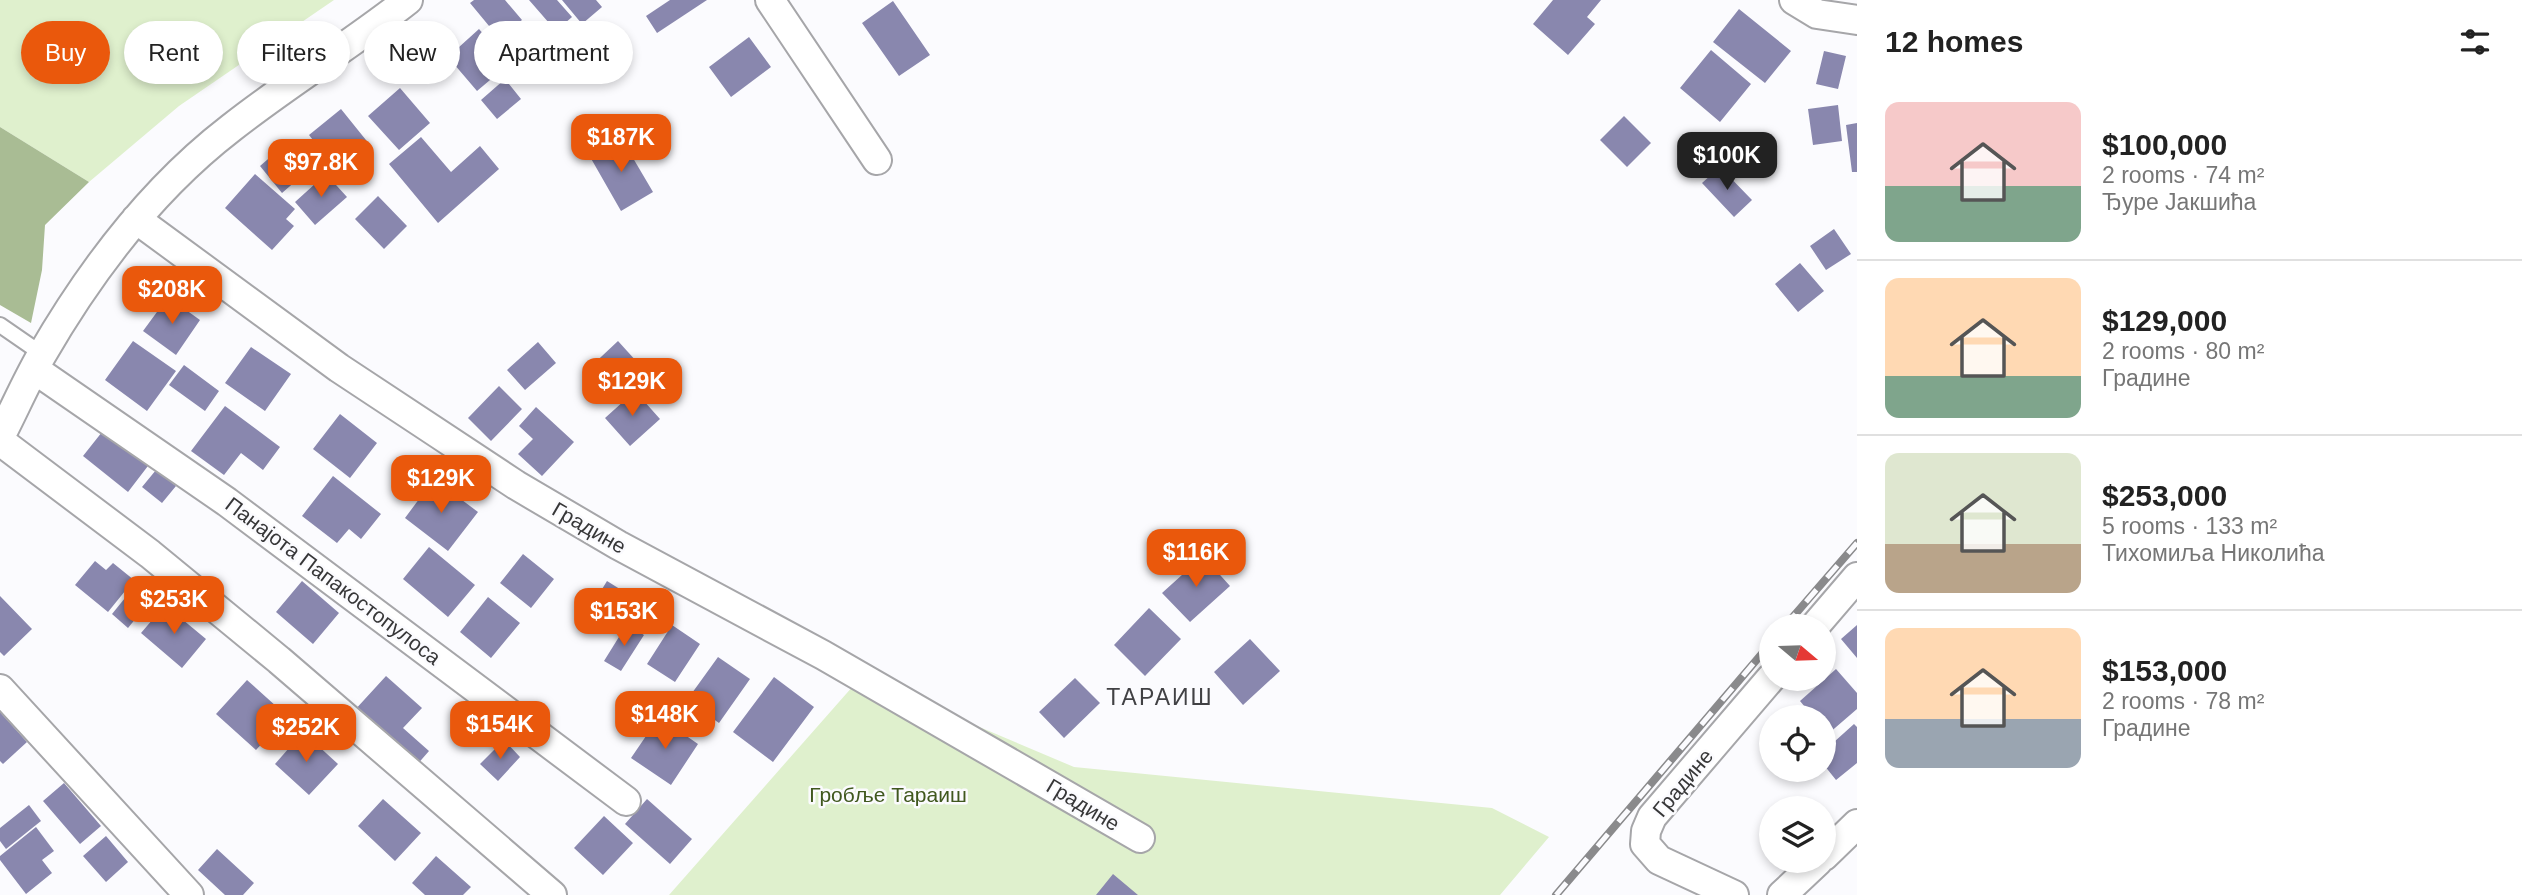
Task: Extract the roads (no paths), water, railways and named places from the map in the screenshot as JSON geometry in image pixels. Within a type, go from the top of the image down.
[{"type":"street","points":[[408,0],[230,128],[180,173],[136,219],[86,285],[38,361],[0,439],[150,554],[279,660],[552,895]]},
{"type":"street","points":[[770,0],[877,160]]},
{"type":"street","points":[[1794,0],[1816,14],[1857,20]]},
{"type":"street","name":"Градине","points":[[136,219],[338,368],[516,485],[618,545],[823,655],[1140,838]]},
{"type":"street","name":"Панајота Папакостопулоса","points":[[38,361],[626,801]]},
{"type":"street","points":[[1825,614],[1857,576]]},
{"type":"street","points":[[0,689],[189,895]]},
{"type":"street","name":"Градине","points":[[1734,895],[1659,860],[1646,844],[1646,831],[1653,817],[1760,691]]},
{"type":"street","points":[[1836,844],[1857,824]]},
{"type":"street","points":[[1782,895],[1805,873]]},
{"type":"lane","points":[[0,325],[38,361]]},
{"type":"railway","points":[[1795,614],[1857,543]]},
{"type":"railway","points":[[1556,895],[1759,657]]},
{"type":"district","name":"ТАРАИШ","points":[[1160,697]]},
{"type":"park label","name":"Гробље Тараиш","points":[[888,795]]}]
